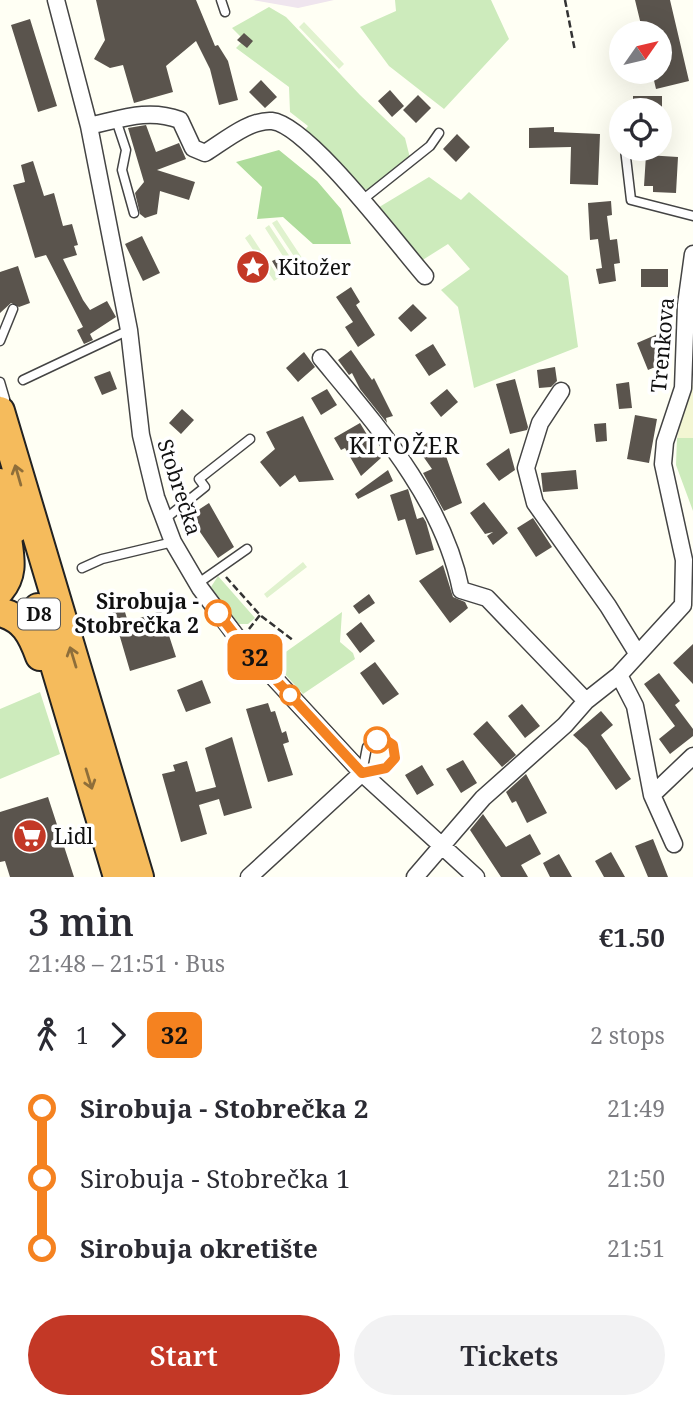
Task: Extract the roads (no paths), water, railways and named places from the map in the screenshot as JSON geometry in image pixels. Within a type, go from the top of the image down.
[{"type":"highway","name":"D8","points":[[0,411],[139,877]]},
{"type":"highway","name":"D8","points":[[0,482],[118,877]]},
{"type":"highway","points":[[0,590],[10,572],[11,558],[5,527],[9,513]]},
{"type":"highway","points":[[0,612],[18,619],[33,635],[51,692],[69,713]]},
{"type":"street","name":"Stobrečka","points":[[57,0],[89,126],[129,330],[141,435],[173,541],[197,584],[239,640],[362,773],[476,877]]},
{"type":"street","points":[[89,126],[149,112],[167,115],[180,120],[193,148],[205,153],[252,124],[270,121],[285,125],[324,157],[425,276]]},
{"type":"street","name":"Trenkova","points":[[415,877],[483,798],[565,725],[586,701],[619,675],[637,653],[690,607],[684,560],[663,464],[665,442],[682,388],[686,305],[693,254]]},
{"type":"street","points":[[321,358],[410,471],[454,558],[461,590],[487,598],[586,701]]},
{"type":"street","points":[[561,391],[540,423],[526,468],[535,503],[637,653]]},
{"type":"street","points":[[619,675],[635,706],[652,795],[674,844]]},
{"type":"street","points":[[652,795],[693,756]]},
{"type":"street","points":[[249,877],[362,773]]},
{"type":"lane","points":[[221,0],[225,12]]},
{"type":"lane","points":[[116,120],[126,150],[122,170],[134,213]]},
{"type":"lane","points":[[361,201],[430,146],[439,133]]},
{"type":"lane","points":[[626,161],[631,200],[693,216]]},
{"type":"lane","points":[[0,341],[13,309]]},
{"type":"lane","points":[[23,380],[129,330]]},
{"type":"lane","points":[[0,382],[5,399],[0,411]]},
{"type":"lane","points":[[165,519],[205,487],[199,479],[250,439]]},
{"type":"lane","points":[[82,568],[102,559],[173,541]]},
{"type":"lane","points":[[197,584],[247,549]]},
{"type":"lane","points":[[380,739],[389,741],[396,754],[393,762],[386,768],[362,773],[370,743],[380,739]]},
{"type":"place","name":"Kitožer","points":[[253,267]]},
{"type":"place","name":"Sirobuja - Stobrečka 2","points":[[218,613]]},
{"type":"place","name":"Lidl","points":[[30,836]]},
{"type":"district","name":"KITOŽER","points":[[405,445]]}]
